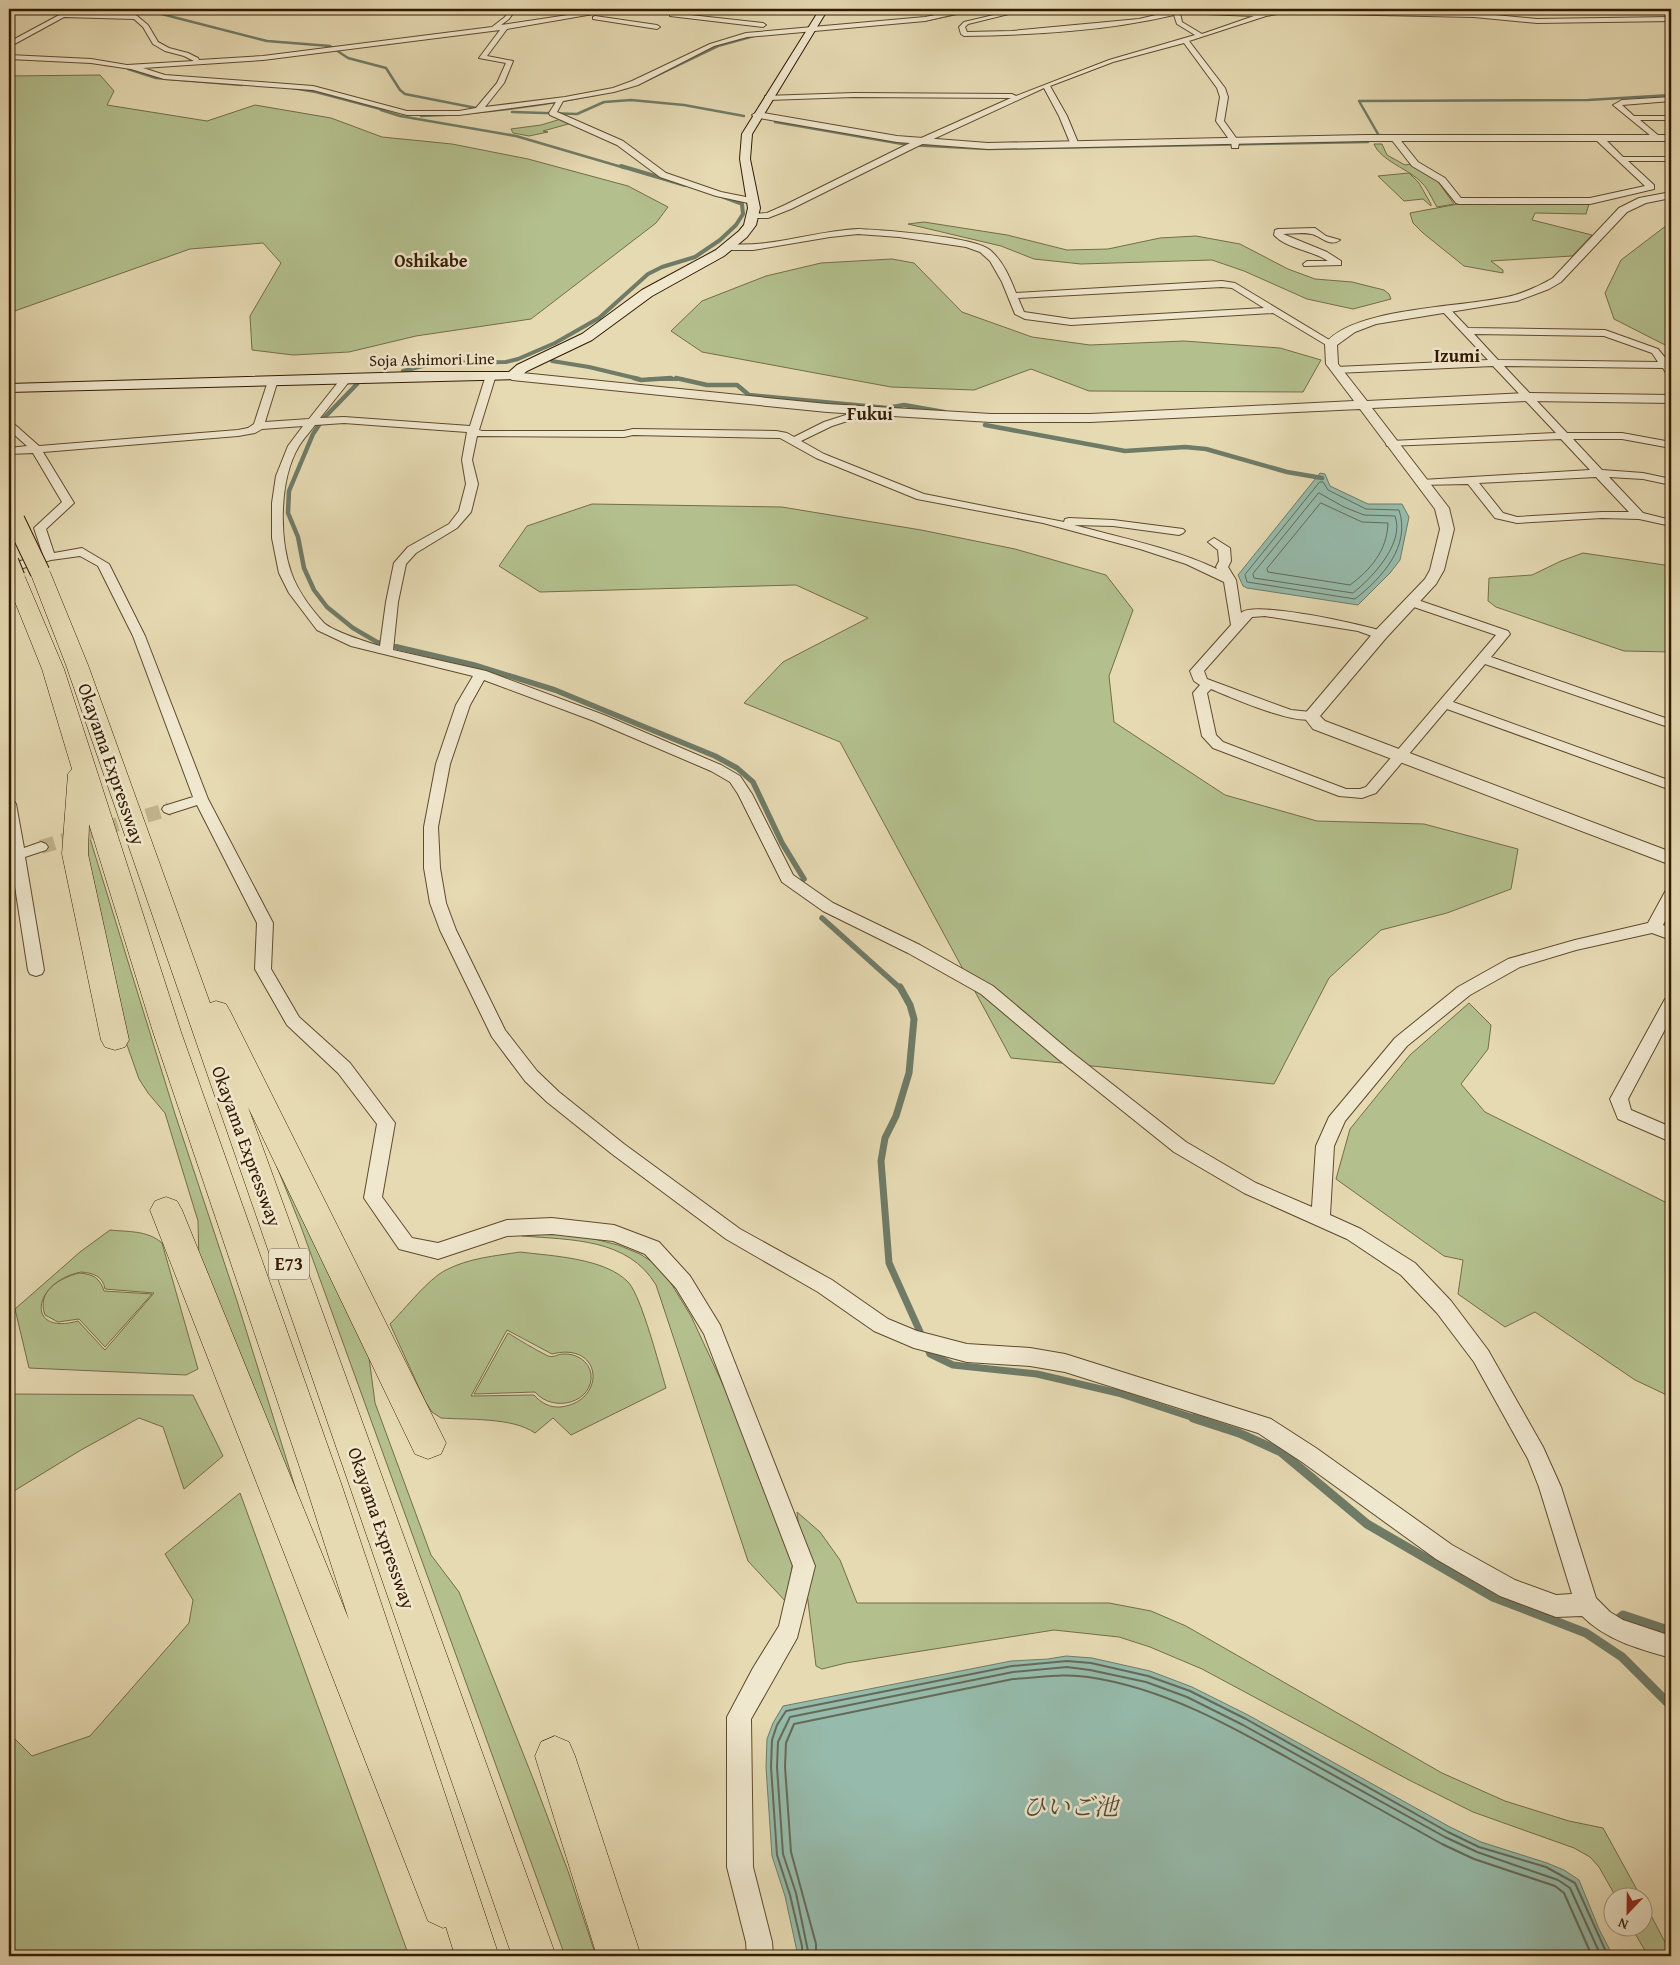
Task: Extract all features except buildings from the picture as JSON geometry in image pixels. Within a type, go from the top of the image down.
[{"type":"highway","points":[[1634,9],[1670,15]]},
{"type":"highway","name":"Okayama Expressway","points":[[11,522],[53,669],[166,1032],[324,1486],[477,1956]]},
{"type":"highway","name":"Okayama Expressway","points":[[25,567],[77,665],[534,1956]]},
{"type":"highway","points":[[80,756],[75,854],[115,1040]]},
{"type":"highway","points":[[149,870],[244,1072],[428,1443]]},
{"type":"highway","points":[[166,1210],[463,1956]]},
{"type":"highway","points":[[555,1756],[619,1956]]},
{"type":"main road","points":[[753,216],[753,201],[745,158],[748,134],[757,115],[824,9]]},
{"type":"main road","name":"Soja Ashimori Line","points":[[9,388],[348,378],[512,376],[522,368],[587,337],[647,293],[728,247],[742,234],[753,216]]},
{"type":"street","points":[[110,17],[121,9]]},
{"type":"street","points":[[494,28],[507,18],[513,9]]},
{"type":"street","points":[[132,67],[334,50],[505,27],[619,9]]},
{"type":"street","points":[[9,58],[91,60],[132,67],[164,77],[313,88],[381,107],[407,112],[434,114],[559,101],[614,90],[635,83],[712,45],[746,36],[812,28],[925,19],[974,9]]},
{"type":"street","points":[[1026,9],[966,23],[962,28],[964,34],[1012,33],[1093,26],[1138,21],[1180,11],[1265,14],[1296,9]]},
{"type":"street","points":[[1180,11],[1179,23],[1201,36]]},
{"type":"street","points":[[1281,12],[1474,15],[1537,20],[1670,15]]},
{"type":"street","points":[[753,216],[768,215],[788,207],[914,144],[1046,85],[1111,61],[1201,36],[1265,14]]},
{"type":"street","points":[[9,45],[63,15],[136,16],[146,26],[155,43],[168,50],[186,54],[202,62]]},
{"type":"street","points":[[672,15],[763,25]]},
{"type":"street","points":[[580,16],[657,27]]},
{"type":"street","points":[[757,18],[770,32]]},
{"type":"street","points":[[479,110],[500,83],[510,61],[482,58],[505,27]]},
{"type":"street","points":[[1184,40],[1221,88],[1224,97],[1220,121],[1235,144]]},
{"type":"street","points":[[1046,85],[1076,145]]},
{"type":"street","points":[[768,98],[846,95],[1019,96]]},
{"type":"street","points":[[1656,138],[1617,105],[1622,102],[1671,99]]},
{"type":"street","points":[[559,101],[553,112],[620,143],[663,175],[719,194],[753,201]]},
{"type":"street","points":[[757,115],[914,144],[988,146],[1235,144],[1395,139],[1671,138]]},
{"type":"street","points":[[1633,118],[1671,118]]},
{"type":"street","points":[[1395,139],[1415,164],[1442,180],[1459,201],[1590,201],[1651,187],[1598,138]]},
{"type":"street","points":[[1622,159],[1671,159]]},
{"type":"street","points":[[1311,716],[1380,635],[1430,581],[1437,570],[1447,529],[1442,508],[1336,370],[1330,354],[1331,344],[1341,334],[1354,326],[1517,298],[1545,287],[1557,280],[1623,210],[1643,200],[1671,195]]},
{"type":"street","points":[[728,247],[751,249],[852,231],[889,233],[960,243],[980,248],[987,252],[997,264],[1020,314],[1028,317],[1071,322],[1272,310]]},
{"type":"street","points":[[1307,264],[1338,263],[1324,254],[1283,239],[1278,235],[1278,232],[1315,231],[1322,238],[1336,240]]},
{"type":"street","points":[[1012,296],[1222,284],[1235,286],[1331,344]]},
{"type":"street","points":[[1446,310],[1639,516]]},
{"type":"street","points":[[1466,331],[1605,334],[1655,351],[1669,369]]},
{"type":"street","points":[[1336,370],[1496,363],[1669,369]]},
{"type":"street","points":[[386,646],[400,563],[412,550],[453,526],[465,512],[472,484],[467,460],[491,376]]},
{"type":"street","points":[[512,376],[861,411],[991,418],[1080,418],[1528,397],[1671,399]]},
{"type":"street","points":[[348,378],[318,423],[293,446],[282,476],[278,503],[278,538],[285,573],[295,593],[321,627],[356,643],[386,646],[481,674],[599,718],[716,768],[735,779],[745,794],[787,878],[828,908],[914,949],[987,990],[1064,1055],[1180,1147],[1250,1188],[1354,1234],[1408,1269],[1444,1307],[1482,1356],[1536,1454],[1602,1618]]},
{"type":"street","points":[[259,426],[273,380]]},
{"type":"street","points":[[793,440],[828,424],[856,415],[861,411]]},
{"type":"street","points":[[9,452],[36,448],[238,434],[259,426],[344,420],[469,429],[480,434],[624,434],[633,432],[776,434],[793,440],[820,456],[921,497],[1044,520],[1164,552],[1190,561],[1230,580]]},
{"type":"street","points":[[9,425],[36,448],[68,503],[40,528],[25,567]]},
{"type":"street","points":[[1391,444],[1564,436],[1622,436],[1671,444]]},
{"type":"street","points":[[1422,483],[1599,473],[1643,476],[1671,482]]},
{"type":"street","points":[[1470,480],[1499,516],[1518,520],[1602,515],[1639,516],[1671,523]]},
{"type":"street","points":[[1044,520],[1113,523],[1179,531]]},
{"type":"street","points":[[11,522],[40,528]]},
{"type":"street","points":[[1214,542],[1224,548],[1226,560],[1222,566],[1230,580],[1237,626]]},
{"type":"street","points":[[25,567],[82,552],[103,564],[139,636],[200,800],[265,923],[263,969],[293,1021],[344,1068],[386,1123],[374,1198],[406,1244],[438,1251],[508,1228],[552,1226],[614,1233],[652,1248],[683,1282],[712,1332],[804,1566],[789,1630],[739,1717],[740,1867],[759,1942],[760,1956]]},
{"type":"street","points":[[1208,684],[1200,693],[1209,736],[1218,745],[1344,794],[1362,794],[1371,790],[1402,756],[1504,634],[1412,602]]},
{"type":"street","points":[[1380,635],[1361,628],[1265,612],[1248,613],[1198,671],[1201,681],[1208,684],[1289,714],[1311,716],[1319,725],[1671,859]]},
{"type":"street","points":[[1484,659],[1671,724]]},
{"type":"street","points":[[481,674],[463,705],[443,764],[431,827],[432,868],[438,903],[448,930],[498,1033],[531,1076],[553,1097],[618,1149],[726,1228],[824,1286],[881,1325],[935,1346],[967,1353],[1030,1357],[1065,1363],[1264,1426],[1309,1455],[1444,1552],[1508,1588],[1556,1606],[1602,1618],[1671,1647]]},
{"type":"street","points":[[1446,704],[1671,786]]},
{"type":"street","points":[[169,809],[200,800]]},
{"type":"street","points":[[9,804],[36,970]]},
{"type":"street","points":[[17,855],[41,847]]},
{"type":"street","points":[[1654,927],[1671,894]]},
{"type":"street","points":[[1320,1219],[1325,1146],[1338,1116],[1401,1042],[1464,990],[1514,963],[1575,945],[1654,927],[1671,935]]},
{"type":"street","points":[[1671,1003],[1619,1099],[1624,1114],[1671,1136]]},
{"type":"green space","points":[[100,75],[114,91],[107,105],[207,121],[255,105],[331,118],[382,137],[452,144],[528,159],[628,186],[668,207],[656,223],[531,319],[416,336],[349,352],[293,355],[252,350],[250,316],[281,263],[263,243],[190,249],[9,313],[9,76]]},
{"type":"green space","points":[[561,119],[572,123],[543,131],[548,132],[529,136],[513,133],[511,129],[541,125]]},
{"type":"green space","points":[[1374,144],[1382,144],[1387,155],[1405,165],[1411,164],[1437,180],[1454,204],[1437,207],[1422,183],[1389,160]]},
{"type":"green space","points":[[1409,173],[1419,183],[1431,206],[1423,199],[1404,201],[1378,176]]},
{"type":"green space","points":[[1458,204],[1589,204],[1586,214],[1535,213],[1532,220],[1592,235],[1572,256],[1491,261],[1503,270],[1503,273],[1464,266],[1423,233],[1413,223],[1410,213]]},
{"type":"green space","points":[[924,222],[1007,235],[1067,250],[1108,249],[1160,238],[1196,236],[1240,244],[1288,269],[1315,279],[1352,282],[1384,290],[1391,299],[1353,309],[1307,299],[1244,271],[1212,260],[1081,264],[1034,259],[1001,246],[908,224]]},
{"type":"green space","points":[[1671,222],[1671,348],[1614,319],[1605,293],[1621,260]]},
{"type":"green space","points":[[892,259],[914,263],[962,312],[1032,337],[1090,345],[1184,341],[1280,348],[1321,360],[1303,392],[1089,391],[1031,369],[974,390],[891,387],[702,352],[671,331],[702,301],[766,276],[821,263]]},
{"type":"green space","points":[[592,504],[782,507],[921,530],[1015,549],[1106,575],[1133,610],[1109,676],[1114,722],[1225,795],[1317,821],[1424,824],[1518,849],[1511,889],[1447,913],[1381,930],[1329,978],[1274,1084],[1011,1058],[840,742],[744,703],[783,662],[868,618],[796,585],[540,592],[499,566],[527,526]]},
{"type":"green space","points":[[1583,553],[1671,566],[1671,652],[1624,651],[1496,607],[1488,601],[1489,578],[1532,575]]},
{"type":"green space","points":[[84,819],[175,1114],[237,1301],[301,1506],[199,1265],[198,1221],[165,1113],[139,1079],[127,1045],[115,981],[93,907]]},
{"type":"green space","points":[[1469,1003],[1491,1025],[1488,1049],[1461,1084],[1485,1112],[1671,1205],[1671,1397],[1635,1380],[1535,1312],[1505,1327],[1458,1294],[1463,1260],[1444,1256],[1336,1179],[1350,1129],[1410,1055]]},
{"type":"green space","points":[[277,1167],[368,1350],[375,1403],[431,1555],[459,1592],[568,1871],[596,1956],[565,1956],[300,1224]]},
{"type":"green space","points":[[110,1230],[144,1234],[162,1243],[198,1369],[186,1375],[29,1368],[15,1309],[80,1252]],"holes":[[[81,1272],[93,1274],[100,1278],[105,1289],[154,1293],[105,1350],[78,1321],[61,1324],[49,1321],[43,1315],[41,1306],[52,1286],[65,1278]]]},
{"type":"green space","points":[[567,1232],[618,1245],[640,1254],[654,1263],[669,1280],[691,1316],[731,1402],[793,1560],[787,1603],[748,1561],[656,1285],[644,1270],[630,1258],[614,1250],[597,1244],[579,1241],[522,1236],[533,1233]]},
{"type":"green space","points":[[520,1252],[593,1263],[607,1268],[629,1283],[645,1317],[666,1388],[571,1435],[553,1418],[535,1433],[514,1424],[490,1420],[441,1418],[432,1412],[425,1401],[390,1324],[424,1287],[446,1270],[473,1260]],"holes":[[[507,1330],[552,1354],[569,1352],[581,1356],[589,1363],[593,1373],[592,1384],[586,1394],[576,1402],[561,1407],[553,1407],[534,1395],[471,1396]]]},
{"type":"green space","points":[[79,1273],[88,1274],[95,1278],[104,1291],[152,1294],[105,1347],[79,1319],[58,1322],[45,1315],[44,1299],[51,1287],[64,1278]]},
{"type":"green space","points":[[508,1333],[548,1356],[568,1354],[577,1356],[585,1362],[591,1374],[590,1384],[586,1392],[580,1398],[562,1403],[543,1399],[535,1392],[474,1394]]},
{"type":"green space","points":[[9,1394],[193,1395],[223,1456],[184,1489],[163,1427],[139,1418],[81,1450],[9,1494]]},
{"type":"green space","points":[[240,1493],[409,1956],[9,1956],[9,1733],[32,1756],[90,1736],[189,1623],[193,1600],[165,1554]]},
{"type":"green space","points":[[797,1512],[820,1532],[840,1560],[857,1603],[1109,1603],[1151,1611],[1186,1626],[1442,1773],[1505,1801],[1569,1821],[1603,1828],[1636,1888],[1611,1888],[1599,1867],[1590,1857],[1574,1848],[1473,1812],[1409,1780],[1202,1669],[1150,1647],[1119,1637],[1054,1630],[846,1663],[822,1669],[816,1666]]},
{"type":"green space","points":[[1652,1917],[1667,1946],[1671,1949],[1671,1956],[1648,1956],[1638,1938],[1652,1938]]},
{"type":"water","points":[[1320,473],[1325,474],[1330,486],[1368,504],[1402,504],[1409,517],[1400,560],[1390,573],[1358,605],[1247,588],[1243,586],[1238,575]]},
{"type":"water","name":"ひいご池","points":[[1066,1656],[1092,1658],[1150,1671],[1192,1687],[1248,1715],[1450,1827],[1481,1842],[1564,1870],[1579,1880],[1602,1938],[1613,1956],[798,1956],[785,1896],[772,1856],[766,1767],[767,1739],[773,1723],[783,1706],[1011,1661]]},
{"type":"waterway","points":[[142,9],[267,41],[330,46],[348,58],[386,68],[400,90],[405,94],[476,108]]},
{"type":"waterway","points":[[927,20],[980,9]]},
{"type":"waterway","points":[[647,80],[718,46],[754,36]]},
{"type":"waterway","points":[[128,69],[156,78],[242,85]]},
{"type":"waterway","points":[[292,88],[316,92],[384,110]]},
{"type":"waterway","points":[[421,116],[473,113],[524,107],[626,88]]},
{"type":"waterway","points":[[1378,134],[1359,101],[1588,100],[1671,95]]},
{"type":"waterway","points":[[512,112],[577,114],[604,102],[631,100],[684,105],[744,116]]},
{"type":"waterway","points":[[381,110],[400,116],[516,136],[625,168]]},
{"type":"waterway","points":[[775,122],[908,145],[988,149],[1368,142]]},
{"type":"waterway","points":[[621,166],[685,185]]},
{"type":"waterway","points":[[403,371],[435,363],[506,362],[518,359],[555,343],[599,318],[648,274],[662,267],[695,257],[720,240],[736,225],[743,214],[742,204],[718,195]]},
{"type":"waterway","points":[[552,361],[589,367],[639,379]]},
{"type":"waterway","points":[[634,378],[641,380],[656,379]]},
{"type":"waterway","points":[[656,379],[671,378]]},
{"type":"waterway","points":[[676,378],[680,379]]},
{"type":"waterway","points":[[650,379],[656,379]]},
{"type":"waterway","points":[[656,379],[680,379]]},
{"type":"waterway","points":[[680,379],[707,385],[737,385],[749,395],[887,408],[904,405],[944,412]]},
{"type":"waterway","points":[[357,384],[323,419],[313,434],[289,491],[288,513],[298,537],[304,568],[314,590],[327,607],[353,628],[377,642],[402,648]]},
{"type":"waterway","points":[[985,425],[1125,451],[1185,447],[1206,449],[1287,472],[1322,478]]},
{"type":"waterway","points":[[397,647],[474,665],[555,690],[715,756],[737,768],[753,782],[782,843],[804,879]]},
{"type":"waterway","points":[[822,918],[900,988]]},
{"type":"waterway","points":[[900,987],[910,1005],[914,1019],[909,1073],[896,1116],[885,1138],[881,1161],[889,1263],[930,1354],[953,1365],[1037,1374],[1118,1393],[1197,1419]]},
{"type":"waterway","points":[[1193,1418],[1239,1433],[1281,1452],[1367,1524],[1493,1597],[1586,1633],[1622,1657],[1671,1706]]},
{"type":"waterway","points":[[1614,1622],[1623,1615],[1671,1631]]},
{"type":"tunnel","points":[[41,847],[169,809]]},
{"type":"district","name":"Oshikabe","points":[[431,261]]},
{"type":"district","name":"Izumi","points":[[1457,356]]},
{"type":"district","name":"Fukui","points":[[870,414]]}]
